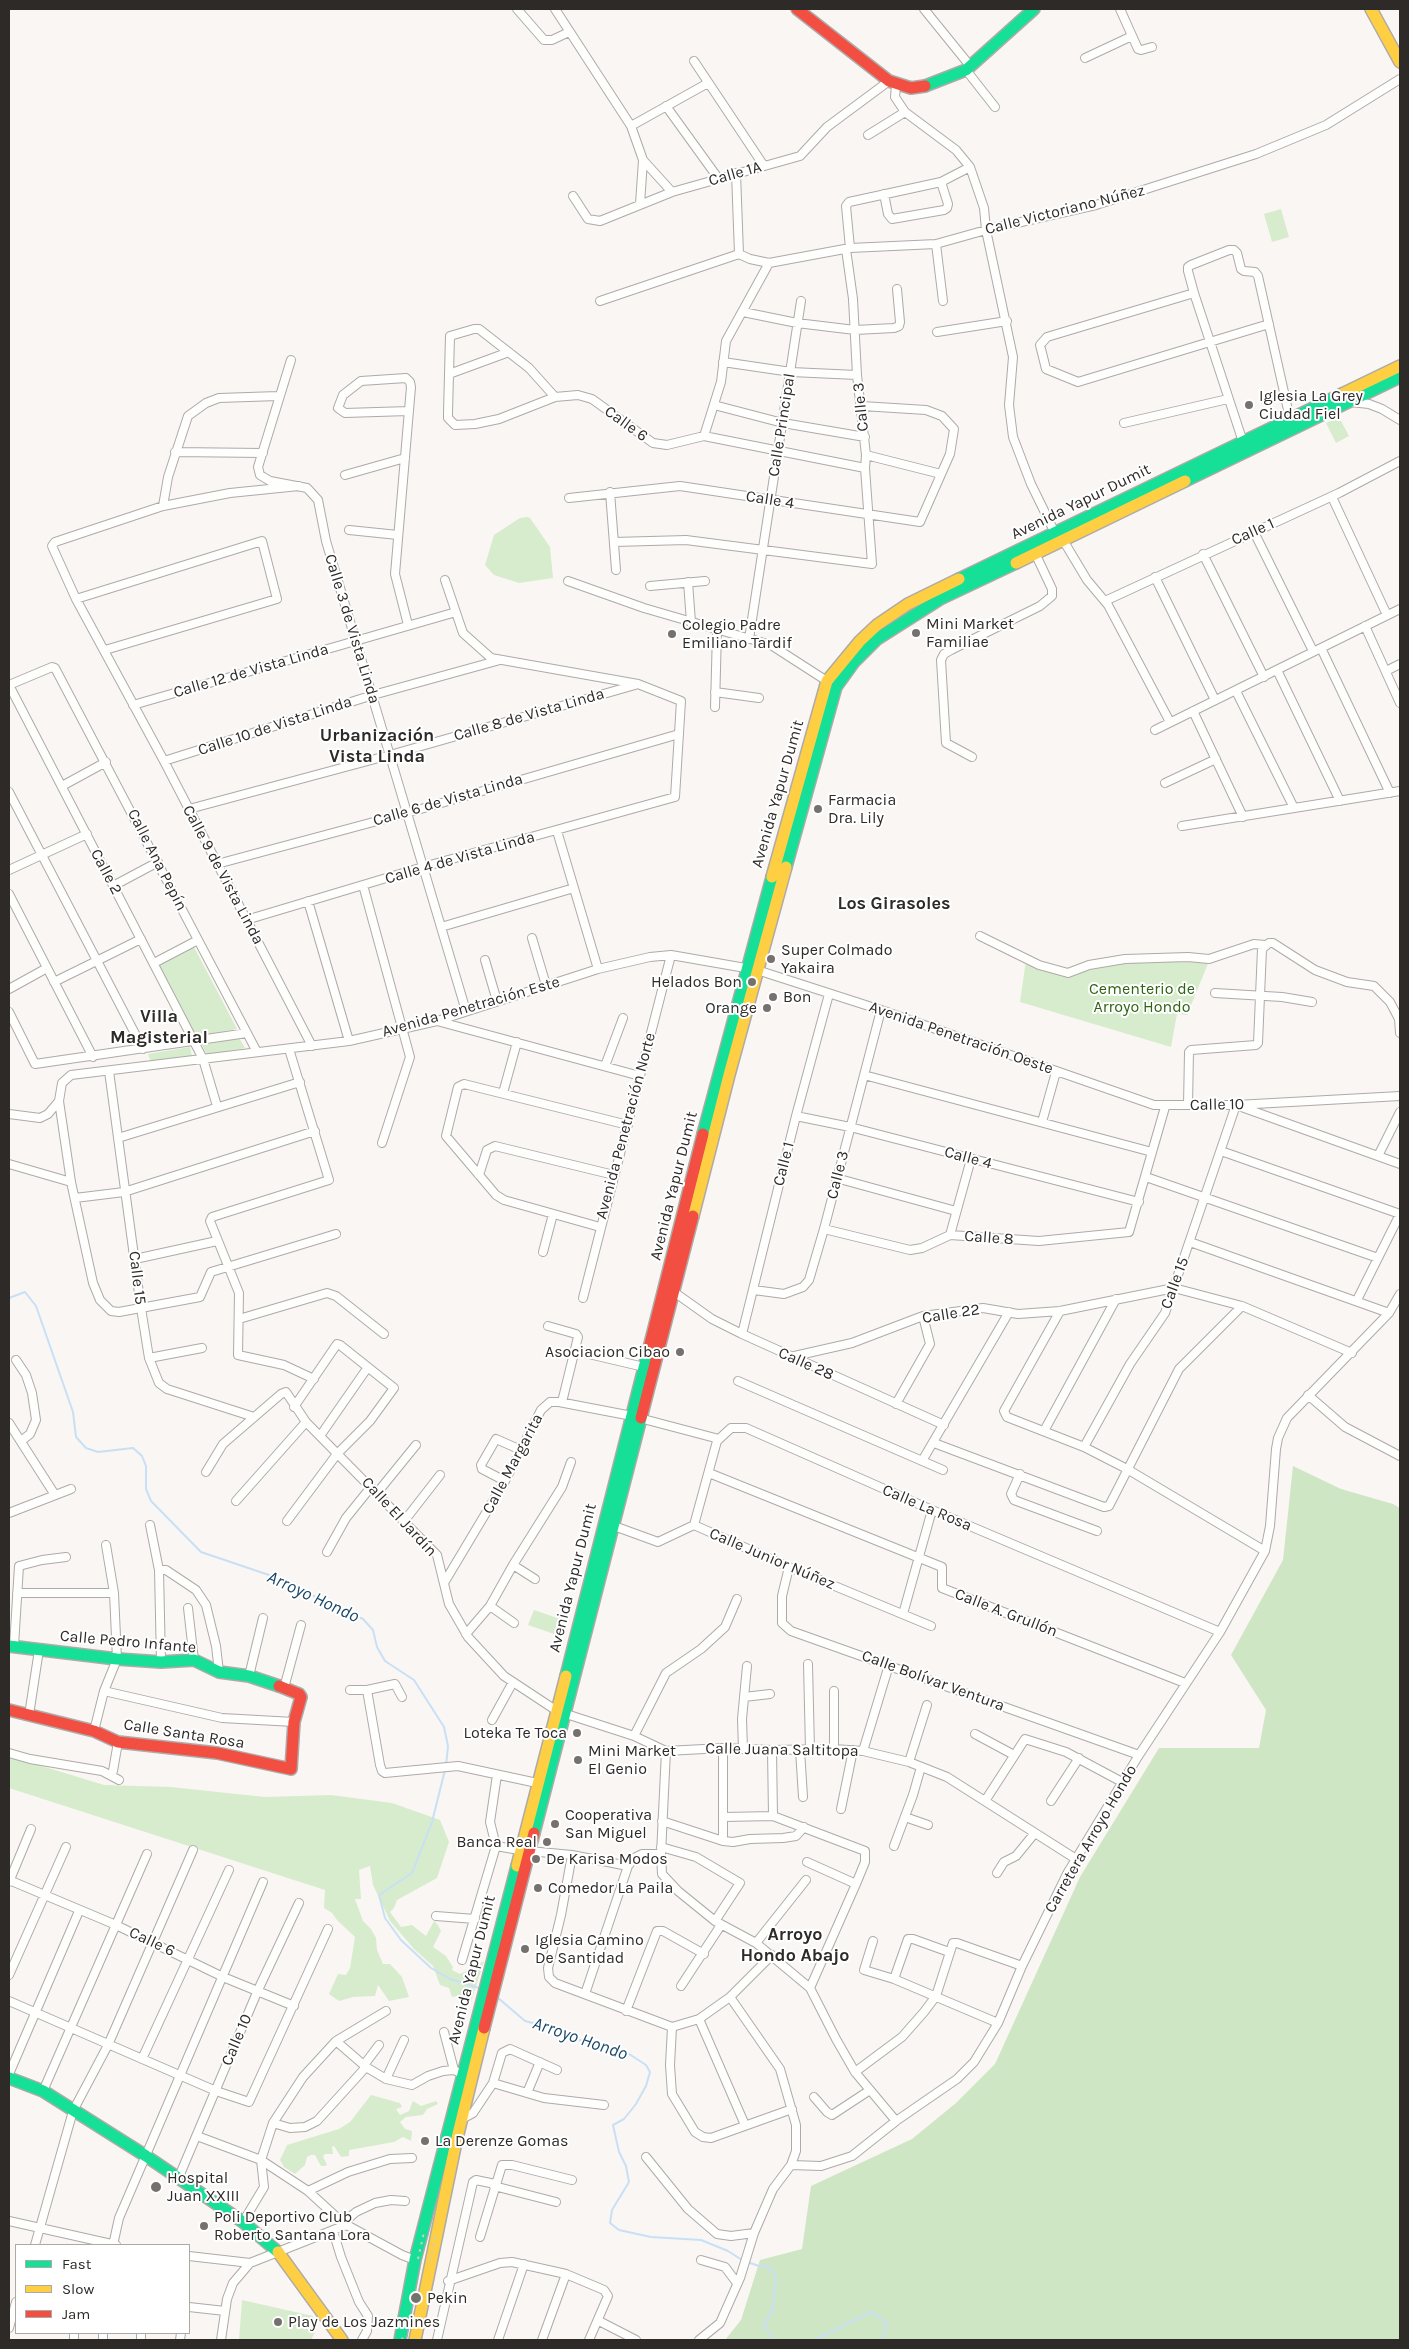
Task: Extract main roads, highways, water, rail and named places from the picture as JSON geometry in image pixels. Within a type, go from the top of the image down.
[{"type":"main road","points":[[797,9],[893,83],[911,88],[929,86],[969,68],[1027,11]]},
{"type":"main road","points":[[1371,9],[1400,62]]},
{"type":"main road","name":"Avenida Yapur Dumit","points":[[831,684],[877,639],[912,615],[940,599],[1035,553],[1059,536],[1243,442],[1400,366]]},
{"type":"main road","name":"Avenida Yapur Dumit","points":[[415,2340],[494,1969],[524,1851],[614,1526],[637,1417],[644,1367],[831,684],[871,630],[908,604],[1059,536],[1400,377]]},
{"type":"main road","name":"Avenida Yapur Dumit","points":[[524,1851],[537,1784],[562,1712],[637,1417],[674,1292],[752,969]]},
{"type":"main road","name":"Calle Pedro Infante","points":[[12,1646],[118,1659],[161,1662],[194,1660],[218,1672],[249,1676],[299,1694],[300,1697],[294,1722],[292,1764]]},
{"type":"main road","name":"Calle Santa Rosa","points":[[9,1710],[94,1731],[118,1742],[217,1753],[291,1769],[292,1764]]},
{"type":"main road","name":"Avenida Yapur Dumit","points":[[400,2340],[415,2260],[458,2072],[480,2029]]},
{"type":"main road","points":[[9,2076],[43,2091],[146,2156],[243,2222],[278,2252],[342,2340]]},
{"type":"waterway","name":"Arroyo Hondo","points":[[9,1298],[25,1292],[36,1306],[73,1412],[76,1437],[86,1448],[98,1452],[133,1448],[142,1456],[146,1466],[146,1489],[151,1501],[201,1552],[269,1575],[363,1619],[373,1630],[377,1647],[385,1661],[414,1680],[444,1727],[448,1746],[446,1766]]},
{"type":"waterway","name":"Arroyo Hondo","points":[[445,1770],[432,1822],[412,1873],[379,1895],[385,1918],[401,1940],[431,1968],[450,1979],[479,1988]]},
{"type":"waterway","name":"Arroyo Hondo","points":[[497,1997],[525,2021],[556,2029],[595,2047],[623,2050],[646,2065],[650,2072],[646,2086],[636,2104],[624,2119],[613,2125],[619,2152],[626,2166],[629,2182],[612,2210],[610,2223],[619,2230],[651,2237],[701,2240],[728,2251],[742,2260]]},
{"type":"waterway","name":"Arroyo Hondo","points":[[747,2262],[759,2266],[768,2266],[776,2277],[773,2308],[764,2326],[773,2340]]},
{"type":"waterway","name":"Arroyo Hondo","points":[[814,2340],[871,2312],[887,2323],[882,2340]]},
{"type":"railway","points":[[418,2259],[424,2232]]},
{"type":"railway","points":[[430,2261],[436,2234]]},
{"type":"railway","points":[[402,2340],[403,2336]]},
{"type":"place","name":"Iglesia La Grey Ciudad Fiel","points":[[1249,405]]},
{"type":"place","name":"Mini Market Familiae","points":[[916,633]]},
{"type":"place","name":"Colegio Padre Emiliano Tardif","points":[[672,634]]},
{"type":"place","name":"Farmacia Dra. Lily","points":[[818,809]]},
{"type":"place","name":"Super Colmado Yakaira","points":[[771,959]]},
{"type":"place","name":"Helados Bon","points":[[752,982]]},
{"type":"place","name":"Bon","points":[[773,997]]},
{"type":"place","name":"Orange","points":[[767,1008]]},
{"type":"place","name":"Asociacion Cibao","points":[[680,1352]]},
{"type":"place","name":"Loteka Te Toca","points":[[577,1733]]},
{"type":"place","name":"Mini Market El Genio","points":[[578,1760]]},
{"type":"place","name":"Cooperativa San Miguel","points":[[555,1824]]},
{"type":"place","name":"Banca Real","points":[[547,1842]]},
{"type":"place","name":"De Karisa Modos","points":[[536,1859]]},
{"type":"place","name":"Comedor La Paila","points":[[538,1888]]},
{"type":"place","name":"Iglesia Camino De Santidad","points":[[525,1949]]},
{"type":"place","name":"La Derenze Gomas","points":[[425,2141]]},
{"type":"place","name":"Hospital Juan XXIII","points":[[156,2187]]},
{"type":"place","name":"Poli Deportivo Club Roberto Santana Lora","points":[[204,2226]]},
{"type":"place","name":"Pekin","points":[[416,2298]]},
{"type":"place","name":"Play de Los Jazmines","points":[[278,2322]]},
{"type":"district","name":"Urbanización Vista Linda","points":[[377,746]]},
{"type":"district","name":"Los Girasoles","points":[[894,904]]},
{"type":"district","name":"Villa Magisterial","points":[[159,1027]]},
{"type":"district","name":"Arroyo Hondo Abajo","points":[[795,1945]]},
{"type":"park label","name":"Cementerio de Arroyo Hondo","points":[[1142,998]]}]
